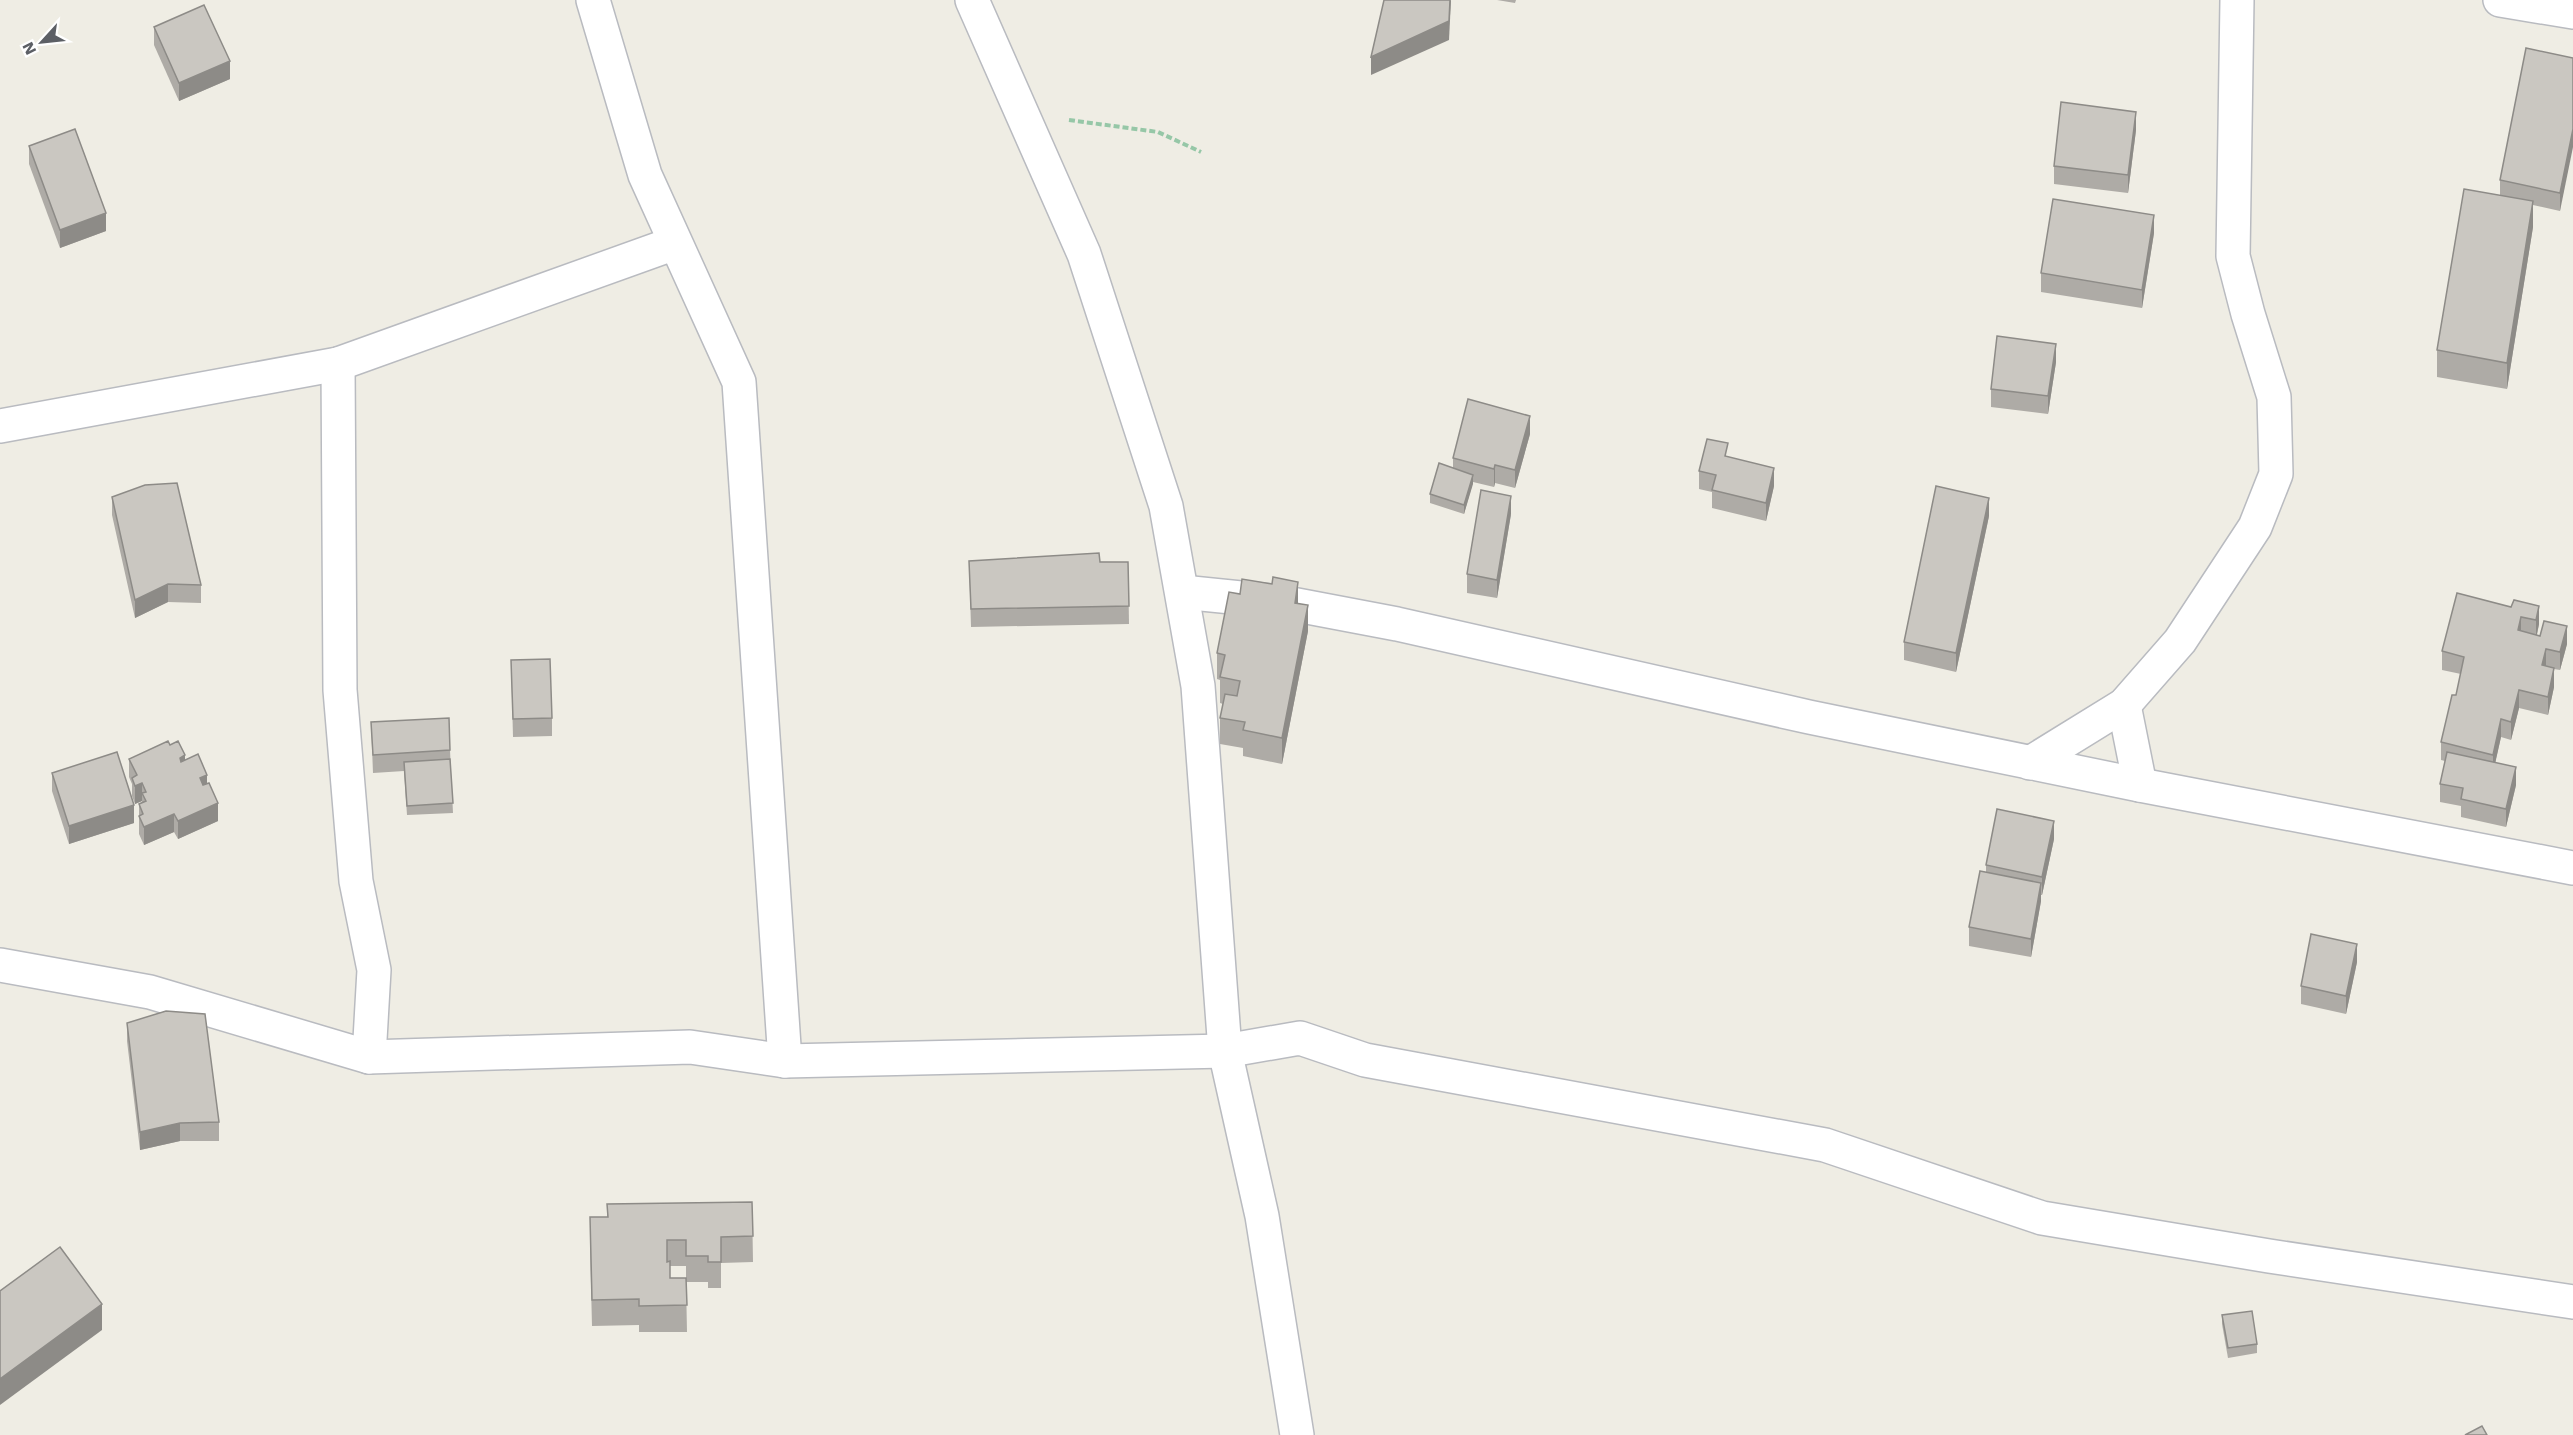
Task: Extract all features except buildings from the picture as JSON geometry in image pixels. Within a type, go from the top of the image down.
[{"type":"street","points":[[593,0],[645,175],[739,382],[784,1061]]},
{"type":"street","points":[[972,0],[1084,254],[1166,506],[1198,686],[1225,1052],[1262,1216],[1298,1435]]},
{"type":"street","points":[[2030,763],[2124,705],[2180,641],[2255,527],[2276,474],[2274,397],[2234,256],[2237,0]]},
{"type":"street","points":[[2500,0],[2573,12]]},
{"type":"street","points":[[0,426],[338,364],[675,243]]},
{"type":"street","points":[[338,364],[340,690],[356,881],[374,970],[369,1057]]},
{"type":"street","points":[[1182,592],[1281,602],[1396,624],[1809,717],[2030,763],[2573,868]]},
{"type":"street","points":[[2124,705],[2140,785]]},
{"type":"street","points":[[0,965],[150,992],[369,1057],[690,1047],[784,1061],[1225,1052],[1300,1038],[1365,1060],[1825,1145],[2042,1218],[2572,1304]]},
{"type":"path","points":[[1021,112],[1090,124],[1158,132],[1201,152]]}]
